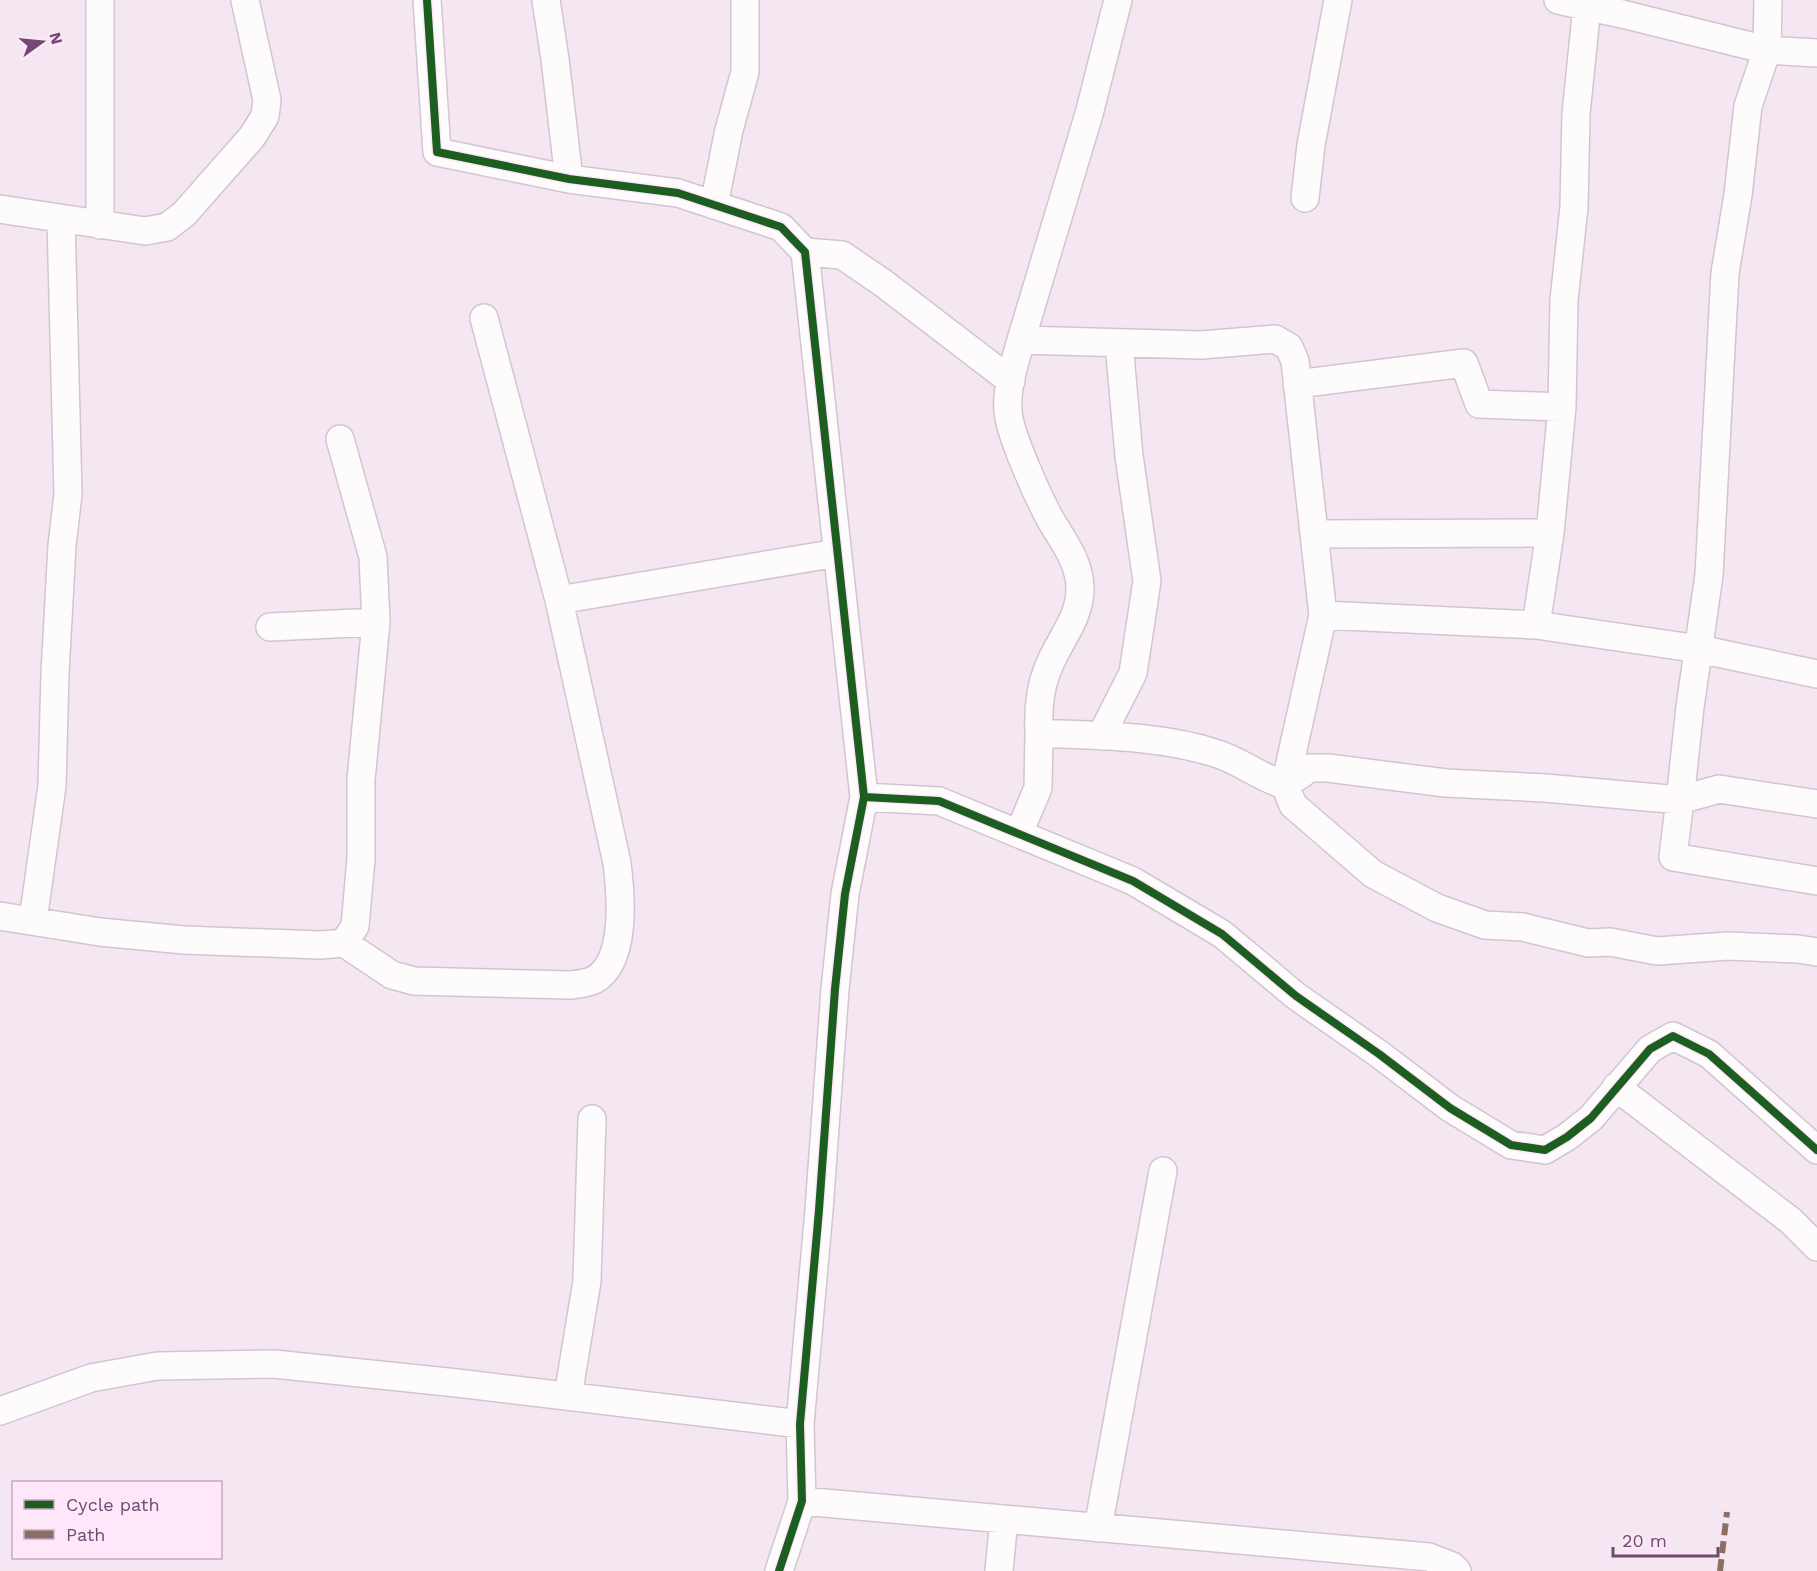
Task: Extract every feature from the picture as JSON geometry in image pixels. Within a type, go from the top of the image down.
[{"type":"street","points":[[100,0],[100,225]]},
{"type":"street","points":[[0,209],[145,231],[167,227],[184,214],[252,137],[265,116],[267,100],[245,0]]},
{"type":"street","points":[[427,0],[437,152],[568,179],[678,193],[781,227],[806,252],[864,797],[845,894],[838,965],[800,1424],[802,1501],[779,1571]]},
{"type":"street","points":[[546,0],[568,179]]},
{"type":"street","points":[[714,204],[729,130],[745,72],[745,0]]},
{"type":"street","points":[[1019,833],[1038,788],[1038,709],[1047,670],[1068,632],[1079,605],[1080,586],[1075,561],[1048,515],[1017,443],[1008,412],[1011,381],[1021,340],[1089,114],[1118,0]]},
{"type":"street","points":[[1305,198],[1311,145],[1338,0]]},
{"type":"street","points":[[1558,0],[1587,6],[1623,7],[1767,50],[1817,53]]},
{"type":"street","points":[[1768,0],[1767,50],[1748,106],[1738,195],[1725,273],[1709,575],[1690,707],[1673,857],[1817,881]]},
{"type":"street","points":[[1536,625],[1550,533],[1562,407],[1564,300],[1574,207],[1576,114],[1587,6]]},
{"type":"street","points":[[33,921],[52,786],[55,673],[62,546],[68,494],[61,219]]},
{"type":"street","points":[[806,252],[842,255],[883,283],[1011,381]]},
{"type":"street","points":[[0,916],[100,932],[184,940],[320,945],[344,943],[392,975],[414,981],[571,985],[594,980],[610,965],[619,930],[621,896],[617,863],[559,600],[484,318]]},
{"type":"street","points":[[1021,340],[1201,345],[1275,339],[1288,347],[1295,361],[1323,615],[1286,784],[1293,805],[1373,874],[1437,908],[1485,925],[1522,927],[1588,942],[1610,942],[1657,951],[1728,946],[1817,952]]},
{"type":"street","points":[[1101,736],[1133,673],[1147,581],[1129,456],[1119,344]]},
{"type":"street","points":[[1297,384],[1464,363],[1479,404],[1562,407]]},
{"type":"street","points":[[340,439],[349,464],[373,557],[376,622],[361,780],[361,859],[355,926],[344,943]]},
{"type":"street","points":[[1315,534],[1550,533]]},
{"type":"street","points":[[559,600],[837,554]]},
{"type":"street","points":[[1323,615],[1536,625],[1699,650],[1817,674]]},
{"type":"street","points":[[270,627],[376,622]]},
{"type":"street","points":[[1039,733],[1171,742],[1219,755],[1269,780],[1286,784],[1310,768],[1328,768],[1446,783],[1555,788],[1680,800],[1719,789],[1817,804]]},
{"type":"street","points":[[864,797],[939,801],[1133,881],[1222,934],[1296,996],[1379,1054],[1450,1108],[1511,1145],[1545,1150],[1567,1137],[1591,1118],[1650,1049],[1674,1036],[1709,1054],[1817,1150]]},
{"type":"street","points":[[1616,1086],[1791,1221],[1817,1247]]},
{"type":"street","points":[[567,1396],[587,1281],[592,1119]]},
{"type":"street","points":[[1098,1528],[1163,1171]]},
{"type":"street","points":[[0,1411],[91,1378],[157,1366],[274,1364],[800,1424]]},
{"type":"street","points":[[802,1501],[1429,1557],[1452,1566],[1457,1571]]},
{"type":"street","points":[[999,1571],[1004,1519]]},
{"type":"marked path","points":[[1720,1571],[1727,1512]]},
{"type":"cycle path","points":[[427,0],[437,152],[569,179],[678,193],[781,227],[805,252],[864,797],[845,894],[835,989],[800,1424],[802,1501],[779,1571]]},
{"type":"cycle path","points":[[864,797],[939,801],[1133,881],[1222,934],[1296,996],[1379,1054],[1450,1108],[1511,1145],[1545,1150],[1567,1137],[1591,1118],[1650,1049],[1673,1036],[1709,1054],[1817,1150]]}]
